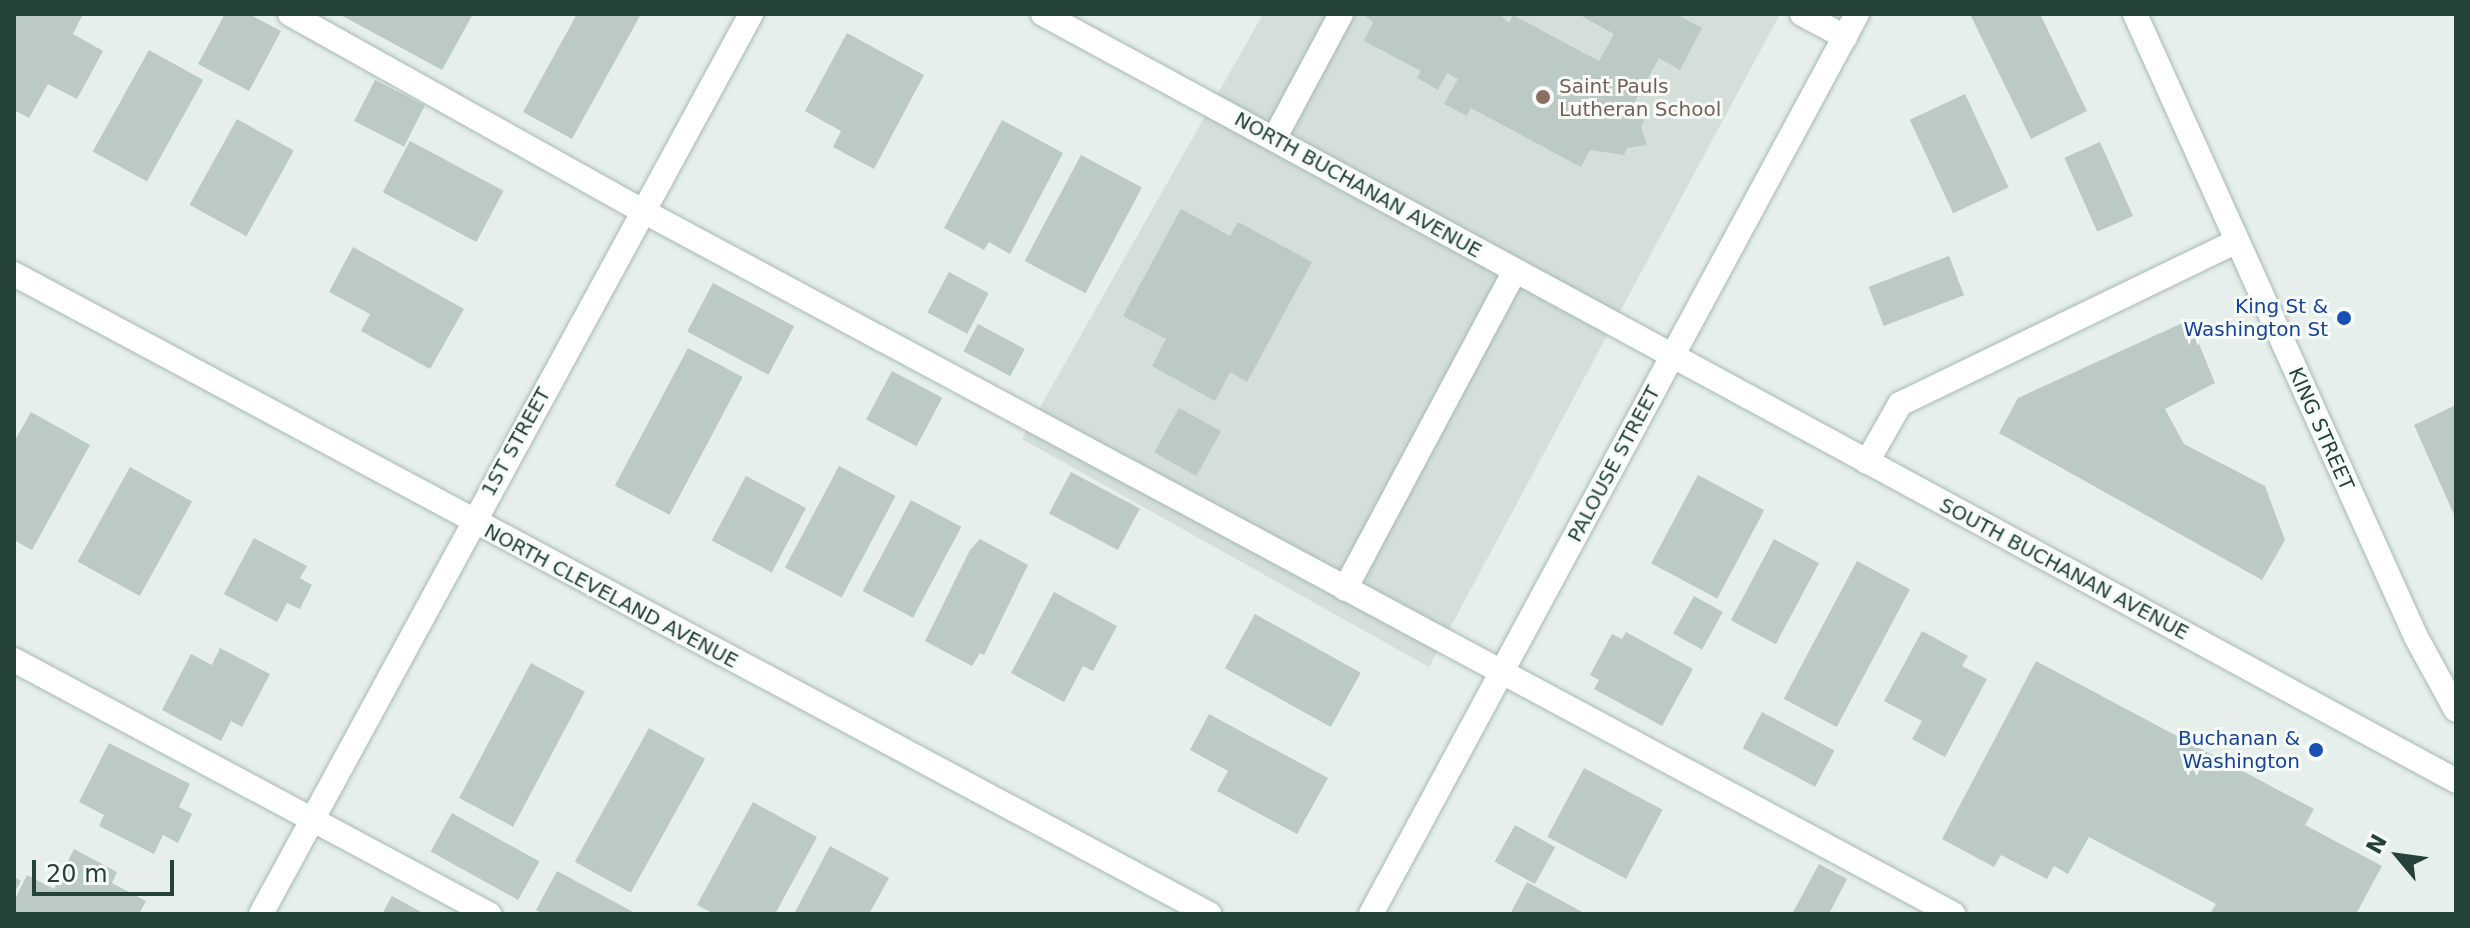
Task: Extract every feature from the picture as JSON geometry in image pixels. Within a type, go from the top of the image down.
[{"type":"street","points":[[290,14],[643,211],[1953,914]]},
{"type":"street","name":"1ST STREET","points":[[261,914],[751,14]]},
{"type":"street","name":"NORTH BUCHANAN AVENUE","points":[[1043,14],[1672,356]]},
{"type":"street","points":[[1274,139],[1341,14]]},
{"type":"street","points":[[1802,14],[1845,37]]},
{"type":"street","name":"PALOUSE STREET","points":[[1371,914],[1857,14]]},
{"type":"street","name":"KING STREET","points":[[2135,14],[2416,637],[2456,710]]},
{"type":"street","points":[[1867,462],[1900,404],[2237,241]]},
{"type":"street","points":[[1345,589],[1515,271]]},
{"type":"street","name":"NORTH CLEVELAND AVENUE","points":[[14,274],[1209,914]]},
{"type":"street","name":"SOUTH BUCHANAN AVENUE","points":[[1672,356],[2456,781]]},
{"type":"street","points":[[14,660],[489,914]]},
{"type":"shaded area","points":[[1263,14],[1780,14],[1429,667],[1022,439]]},
{"type":"building","points":[[14,14],[83,14],[73,34],[103,51],[77,99],[48,84],[29,118],[14,110]]},
{"type":"building","points":[[225,14],[249,14],[281,31],[249,91],[198,64]]},
{"type":"building","points":[[339,14],[473,14],[442,70]]},
{"type":"building","points":[[577,14],[641,14],[572,139],[523,112]]},
{"type":"building","name":"Saint Pauls Lutheran School","points":[[1363,14],[1499,14],[1509,23],[1513,15],[1599,61],[1614,34],[1578,14],[1676,14],[1702,28],[1680,70],[1659,58],[1632,107],[1645,118],[1641,127],[1647,145],[1627,148],[1624,155],[1590,150],[1581,167],[1471,108],[1467,116],[1444,104],[1458,79],[1447,73],[1438,90],[1417,78],[1421,71],[1364,41],[1373,22]]},
{"type":"building","points":[[1970,14],[2040,14],[2087,111],[2031,139]]},
{"type":"building","points":[[847,33],[924,75],[874,169],[833,147],[841,131],[805,111]]},
{"type":"building","points":[[149,50],[203,80],[147,182],[93,151]]},
{"type":"building","points":[[375,80],[425,105],[404,146],[354,121]]},
{"type":"building","points":[[1965,94],[2009,187],[1953,213],[1910,120]]},
{"type":"building","points":[[237,119],[294,151],[246,236],[189,205]]},
{"type":"building","points":[[1002,120],[1063,153],[1010,254],[989,242],[984,250],[944,228]]},
{"type":"building","points":[[410,141],[504,191],[476,242],[383,192]]},
{"type":"building","points":[[2100,142],[2133,216],[2097,232],[2064,158]]},
{"type":"building","points":[[1081,155],[1142,187],[1086,293],[1025,261]]},
{"type":"building","points":[[1181,209],[1230,236],[1238,222],[1312,262],[1247,382],[1230,372],[1215,401],[1152,366],[1166,339],[1123,316]]},
{"type":"building","points":[[353,247],[464,309],[430,369],[361,331],[370,314],[329,292]]},
{"type":"building","points":[[1949,256],[1964,295],[1884,326],[1869,287]]},
{"type":"building","points":[[949,272],[989,293],[967,334],[927,313]]},
{"type":"building","points":[[713,283],[794,326],[768,375],[687,332]]},
{"type":"building","points":[[2189,320],[2215,383],[2165,409],[2184,444],[2265,486],[2285,540],[2262,580],[1999,433],[2018,398]]},
{"type":"building","points":[[978,324],[1025,349],[1010,376],[963,351]]},
{"type":"building","points":[[688,348],[743,377],[670,515],[615,486]]},
{"type":"building","points":[[892,371],[942,398],[917,446],[866,420]]},
{"type":"building","points":[[2456,405],[2456,519],[2414,425]]},
{"type":"building","points":[[1179,408],[1221,431],[1196,476],[1154,453]]},
{"type":"building","points":[[31,412],[90,445],[32,550],[14,540],[14,442]]},
{"type":"building","points":[[839,466],[896,496],[842,598],[785,568]]},
{"type":"building","points":[[130,467],[192,501],[140,596],[78,561]]},
{"type":"building","points":[[1071,472],[1140,509],[1118,550],[1049,513]]},
{"type":"building","points":[[1698,475],[1764,510],[1717,599],[1651,563]]},
{"type":"building","points":[[746,476],[806,508],[772,572],[712,540]]},
{"type":"building","points":[[911,500],[961,527],[913,618],[863,591]]},
{"type":"building","points":[[254,538],[307,566],[300,578],[312,585],[300,609],[287,603],[277,622],[224,594]]},
{"type":"building","points":[[980,539],[1028,565],[984,655],[980,653],[972,666],[925,641],[970,550]]},
{"type":"building","points":[[1774,539],[1819,563],[1776,644],[1731,620]]},
{"type":"building","points":[[1857,561],[1910,589],[1837,727],[1784,699]]},
{"type":"building","points":[[1054,592],[1117,626],[1093,671],[1083,666],[1064,702],[1011,673]]},
{"type":"building","points":[[1694,596],[1723,612],[1702,650],[1673,634]]},
{"type":"building","points":[[1255,614],[1361,673],[1331,727],[1225,668]]},
{"type":"building","points":[[1922,631],[1968,656],[1962,666],[1987,679],[1945,757],[1912,739],[1922,721],[1884,701]]},
{"type":"building","points":[[1626,632],[1693,669],[1662,726],[1594,689],[1599,680],[1590,675],[1612,634],[1622,639]]},
{"type":"building","points":[[220,648],[270,674],[242,727],[231,721],[221,741],[162,710],[191,654],[212,665]]},
{"type":"building","points":[[2036,661],[2314,809],[2305,825],[2382,866],[2356,914],[2210,914],[2216,904],[2089,837],[2068,874],[2054,866],[2047,879],[2001,855],[1994,867],[1942,839]]},
{"type":"building","points":[[531,663],[585,692],[513,827],[459,798]]},
{"type":"building","points":[[1762,712],[1834,750],[1815,787],[1743,748]]},
{"type":"building","points":[[1209,714],[1328,778],[1297,834],[1217,791],[1228,771],[1190,750]]},
{"type":"building","points":[[649,728],[705,759],[631,893],[575,862]]},
{"type":"building","points":[[109,743],[190,784],[179,807],[192,814],[178,843],[163,835],[154,854],[99,826],[104,815],[79,802]]},
{"type":"building","points":[[1584,768],[1663,810],[1626,879],[1547,837]]},
{"type":"building","points":[[753,802],[817,837],[775,914],[714,914],[697,905]]},
{"type":"building","points":[[452,813],[539,861],[518,900],[431,851]]},
{"type":"building","points":[[1515,825],[1555,847],[1535,884],[1495,862]]},
{"type":"building","points":[[830,846],[889,878],[869,914],[794,914]]},
{"type":"building","points":[[74,849],[117,872],[112,883],[146,901],[139,914],[14,914],[14,901],[27,875],[54,889]]},
{"type":"building","points":[[1819,864],[1847,879],[1829,914],[1792,914]]},
{"type":"building","points":[[557,871],[637,914],[543,914],[536,910]]},
{"type":"building","points":[[14,877],[21,881],[14,893]]},
{"type":"building","points":[[1527,882],[1586,914],[1510,914]]},
{"type":"building","points":[[392,896],[425,914],[382,914]]},
{"type":"place","name":"Saint Pauls Lutheran School","points":[[1543,97]]},
{"type":"place","name":"King St & Washington St","points":[[2344,318]]},
{"type":"place","name":"Buchanan & Washington","points":[[2316,750]]}]
